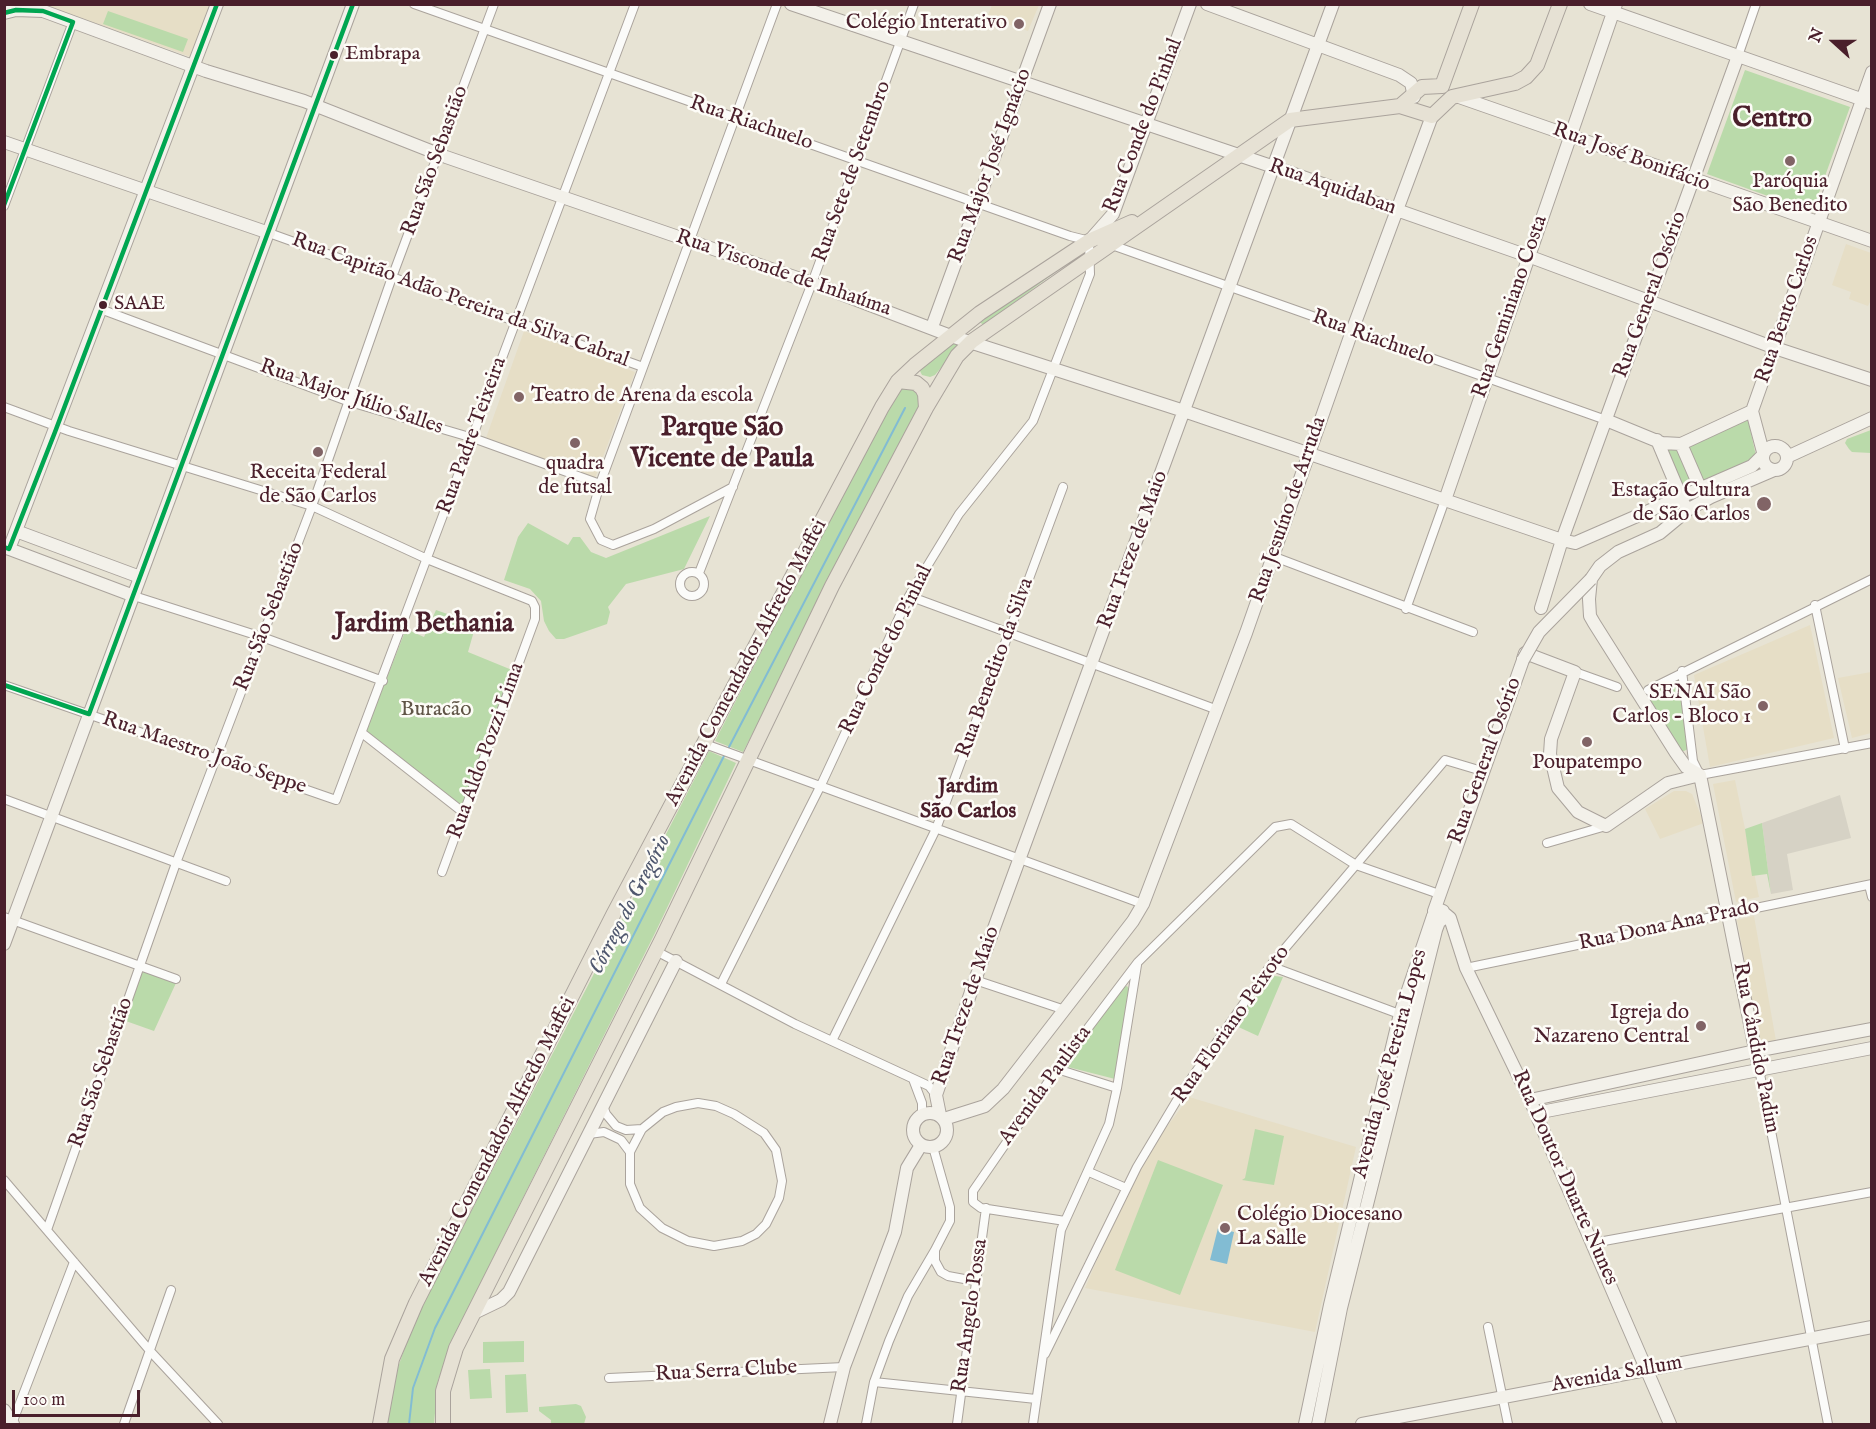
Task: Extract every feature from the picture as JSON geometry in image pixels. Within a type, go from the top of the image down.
[{"type":"main road","points":[[1400,106],[1414,97],[1422,87],[1438,88],[1445,79],[1472,4]]},
{"type":"main road","points":[[1414,97],[1413,104],[1425,113],[1452,97],[1515,83],[1526,77],[1538,65],[1560,4]]},
{"type":"main road","name":"Avenida Comendador Alfredo Maffei","points":[[443,1425],[443,1391],[448,1372],[474,1313],[656,951],[745,759],[832,586],[926,408],[957,356],[972,341],[1290,120],[1400,106],[1425,113]]},
{"type":"main road","name":"Avenida Comendador Alfredo Maffei","points":[[380,1425],[392,1359],[416,1303],[613,915],[710,746],[882,407],[898,381],[980,313],[1089,241],[1158,211]]},
{"type":"main road","points":[[915,365],[915,371],[921,379],[942,381]]},
{"type":"main road","points":[[898,381],[916,383],[922,388],[926,408]]},
{"type":"street","points":[[217,4],[103,310],[16,531],[7,548],[117,590],[262,637],[383,681]]},
{"type":"street","points":[[4,944],[9,918],[51,816],[134,596],[353,4]]},
{"type":"street","name":"Rua Riachuelo","points":[[414,4],[978,204],[1089,241],[1110,245],[1606,420],[1662,443],[1681,444]]},
{"type":"street","name":"Rua São Sebastião","points":[[47,1230],[176,863],[312,506],[438,153],[494,4]]},
{"type":"street","name":"Rua Padre Teixeira","points":[[336,800],[383,681],[515,321],[635,4]]},
{"type":"street","points":[[733,487],[654,529],[613,545],[607,544],[596,534],[590,519],[600,484],[737,118],[777,4]]},
{"type":"street","name":"Rua Aquidaban","points":[[791,4],[1274,167],[1528,256],[1775,348],[1872,380]]},
{"type":"street","name":"Rua Sete de Setembro","points":[[699,573],[812,283],[914,4]]},
{"type":"street","name":"Rua Major José Ignácio","points":[[932,327],[1050,4]]},
{"type":"street","name":"Rua Conde do Pinhal","points":[[1089,241],[1113,214],[1190,4]]},
{"type":"street","points":[[1207,4],[1399,75],[1411,83],[1414,97]]},
{"type":"street","name":"Rua Treze de Maio","points":[[936,1095],[975,980],[1093,664],[1333,4]]},
{"type":"street","points":[[1590,4],[1615,9],[1866,102]]},
{"type":"street","name":"Rua General Osório","points":[[1541,608],[1562,540],[1756,4]]},
{"type":"street","name":"Rua Geminiano Costa","points":[[1406,609],[1615,9]]},
{"type":"street","name":"Rua Visconde de Inhaúma","points":[[4,13],[16,10],[43,11],[195,66],[315,106],[563,198],[812,283],[951,336],[1184,411],[1562,540]]},
{"type":"street","points":[[4,206],[27,150],[73,22]]},
{"type":"street","name":"Rua Bento Carlos","points":[[1752,411],[1819,222],[1866,102],[1872,72]]},
{"type":"street","name":"Rua José Bonifácio","points":[[1459,97],[1572,135],[1693,181],[1872,241]]},
{"type":"street","name":"Rua Jesuíno de Arruda","points":[[1143,904],[1215,709],[1246,633],[1310,454],[1396,210],[1425,113]]},
{"type":"street","name":"Rua Capitão Adão Pereira da Silva Cabral","points":[[4,142],[269,233],[643,367]]},
{"type":"street","points":[[1089,241],[1090,259]]},
{"type":"street","name":"Rua Conde do Pinhal","points":[[722,984],[821,785],[909,596],[959,514],[1034,421],[1089,274],[1090,259]]},
{"type":"street","name":"Rua Major Júlio Salles","points":[[103,310],[350,402],[473,438],[600,484]]},
{"type":"street","points":[[4,407],[57,426],[312,506],[427,559]]},
{"type":"street","points":[[1562,540],[1575,543],[1701,490],[1752,466],[1763,454],[1769,446],[1778,445],[1785,450],[1787,458],[1785,465],[1774,470],[1766,467],[1763,454],[1752,411],[1681,444],[1701,490]]},
{"type":"street","points":[[1787,458],[1872,418]]},
{"type":"street","points":[[1657,440],[1683,496],[1684,507],[1664,530]]},
{"type":"street","name":"Rua General Osório","points":[[1439,894],[1523,658],[1539,632],[1592,579],[1600,566],[1618,552],[1664,530],[1689,509],[1774,470]]},
{"type":"street","name":"Rua Benedito da Silva","points":[[832,1041],[936,829],[1063,487]]},
{"type":"street","points":[[16,531],[140,577]]},
{"type":"street","points":[[29,557],[24,549],[30,540],[35,538]]},
{"type":"street","points":[[1272,556],[1406,609],[1473,632]]},
{"type":"street","name":"Rua Aldo Pozzi Lima","points":[[427,559],[532,601],[535,607],[535,619],[442,872]]},
{"type":"street","points":[[117,590],[128,580],[125,571]]},
{"type":"street","points":[[1592,579],[1590,616],[1676,753],[1686,767],[1700,775]]},
{"type":"street","points":[[1648,690],[1815,605],[1872,579]]},
{"type":"street","points":[[909,596],[1215,709]]},
{"type":"street","points":[[1815,605],[1845,749]]},
{"type":"street","points":[[1523,658],[1575,672],[1617,687]]},
{"type":"street","name":"Rua Cândido Padim","points":[[1682,671],[1693,761],[1700,775],[1730,913],[1828,1425]]},
{"type":"street","points":[[1575,672],[1551,739],[1552,771],[1558,788],[1570,804],[1588,818],[1606,825]]},
{"type":"street","name":"Rua Maestro João Seppe","points":[[4,685],[336,800]]},
{"type":"street","points":[[362,733],[464,813]]},
{"type":"street","points":[[1547,843],[1606,825],[1668,783],[1872,743]]},
{"type":"street","points":[[710,746],[1143,904]]},
{"type":"street","name":"Rua Floriano Peixoto","points":[[1045,1354],[1126,1188],[1183,1090],[1270,966],[1445,759],[1482,771]]},
{"type":"street","points":[[4,799],[226,881]]},
{"type":"street","name":"Avenida Paulista","points":[[986,1208],[973,1202],[975,1186],[1138,962],[1275,827],[1291,824],[1356,865]]},
{"type":"street","points":[[1356,865],[1439,894]]},
{"type":"street","points":[[1870,884],[1872,897]]},
{"type":"street","name":"Rua Dona Ana Prado","points":[[1466,968],[1870,884]]},
{"type":"street","name":"Avenida José Pereira Lopes","points":[[1305,1425],[1440,917],[1439,894]]},
{"type":"street","name":"Avenida Paulista","points":[[942,1117],[985,1106],[1003,1089],[1133,921],[1143,904]]},
{"type":"street","name":"Avenida José Pereira Lopes","points":[[1318,1425],[1336,1306],[1400,1014],[1440,917]]},
{"type":"street","name":"Rua Doutor Duarte Nunes","points":[[1440,917],[1455,933],[1466,968],[1536,1113],[1670,1425]]},
{"type":"street","points":[[9,918],[176,979]]},
{"type":"street","points":[[656,951],[722,984],[774,1014],[913,1079]]},
{"type":"street","points":[[474,1313],[501,1300],[509,1292],[676,961]]},
{"type":"street","points":[[1033,1425],[1061,1230],[1109,1124],[1138,962]]},
{"type":"street","points":[[1270,966],[1414,1020]]},
{"type":"street","points":[[975,980],[1062,1010]]},
{"type":"street","points":[[1530,1100],[1755,1051],[1872,1029]]},
{"type":"street","points":[[1536,1113],[1872,1048]]},
{"type":"street","points":[[1058,1069],[1117,1088]]},
{"type":"street","name":"Rua Treze de Maio","points":[[913,1079],[929,1086],[936,1095],[942,1117]]},
{"type":"street","name":"Rua Treze de Maio","points":[[913,1079],[919,1093],[922,1114]]},
{"type":"street","points":[[698,1103],[716,1106],[750,1123],[764,1133],[776,1150],[781,1165],[781,1190],[774,1212],[756,1234],[742,1241],[714,1246],[688,1241],[655,1224],[640,1208],[630,1184],[630,1152],[642,1129],[663,1112],[698,1103]]},
{"type":"street","points":[[603,1106],[606,1114],[616,1126],[626,1130],[642,1129]]},
{"type":"street","points":[[830,1425],[844,1367],[895,1232],[907,1168],[927,1146],[946,1136],[947,1124],[942,1117],[928,1112],[922,1114],[914,1123],[913,1129],[914,1135],[927,1146],[950,1207],[947,1230],[908,1296],[874,1382],[866,1425]]},
{"type":"street","points":[[589,1134],[597,1131],[612,1134],[630,1152]]},
{"type":"street","points":[[1089,1172],[1126,1188]]},
{"type":"street","points":[[4,1180],[151,1352],[218,1425]]},
{"type":"street","points":[[1593,1243],[1872,1192]]},
{"type":"street","points":[[986,1208],[1065,1221]]},
{"type":"street","name":"Rua Angelo Possa","points":[[957,1425],[986,1208]]},
{"type":"street","points":[[935,1250],[937,1264],[945,1275],[975,1281]]},
{"type":"street","points":[[13,1423],[74,1262]]},
{"type":"street","points":[[124,1425],[171,1290]]},
{"type":"street","points":[[1488,1327],[1508,1425]]},
{"type":"street","name":"Avenida Sallum","points":[[1362,1425],[1502,1396],[1872,1327]]},
{"type":"street","name":"Rua Serra Clube","points":[[609,1378],[844,1367]]},
{"type":"street","points":[[874,1382],[960,1393],[1036,1399]]},
{"type":"street","points":[[4,1410],[13,1423]]},
{"type":"shaded area","name":"Colégio Interativo","points":[[992,4],[1039,5],[1028,31],[987,17]]},
{"type":"shaded area","points":[[4,5],[211,5],[191,57],[72,15],[5,9]]},
{"type":"shaded area","points":[[1846,244],[1871,253],[1871,300],[1868,306],[1849,299],[1851,292],[1832,285]]},
{"type":"shaded area","points":[[524,331],[635,372],[595,478],[486,438]]},
{"type":"shaded area","name":"SENAI São Carlos - Bloco 1","points":[[1810,625],[1834,738],[1710,767],[1694,675]]},
{"type":"shaded area","points":[[1871,672],[1871,733],[1852,738],[1838,678]]},
{"type":"shaded area","points":[[1735,780],[1759,897],[1736,902],[1713,784]]},
{"type":"shaded area","points":[[1674,791],[1686,791],[1692,794],[1704,823],[1660,839],[1645,809]]},
{"type":"shaded area","points":[[1840,795],[1851,838],[1787,854],[1793,890],[1771,894],[1762,823]]},
{"type":"shaded area","points":[[1754,916],[1776,1041],[1760,1043],[1737,920]]},
{"type":"shaded area","name":"Colégio Diocesano La Salle","points":[[1189,1097],[1356,1147],[1315,1332],[1085,1288],[1137,1167]]},
{"type":"green space","points":[[108,11],[188,39],[183,52],[103,24]]},
{"type":"green space","points":[[1745,70],[1850,107],[1812,212],[1707,174]]},
{"type":"green space","points":[[1084,251],[984,325],[979,322],[979,320]]},
{"type":"green space","points":[[953,340],[958,341],[959,346],[935,375],[930,377],[922,375],[919,369]]},
{"type":"green space","points":[[899,387],[916,388],[922,402],[743,752],[715,741]]},
{"type":"green space","points":[[1748,419],[1756,456],[1704,484],[1687,446]]},
{"type":"green space","points":[[1871,430],[1871,453],[1852,452],[1845,443],[1847,439]]},
{"type":"green space","points":[[1665,447],[1677,448],[1693,485],[1683,491]]},
{"type":"green space","points":[[710,516],[684,569],[626,584],[608,607],[610,612],[607,624],[564,639],[556,639],[549,631],[544,621],[541,601],[530,589],[504,580],[518,537],[528,523],[568,545],[573,537],[580,537],[591,552],[606,558]]},
{"type":"green space","name":"Buracão","points":[[436,610],[476,624],[468,652],[512,670],[463,807],[366,731],[406,629],[424,637]]},
{"type":"green space","points":[[1674,681],[1681,685],[1688,749],[1684,751],[1681,751],[1646,697]]},
{"type":"green space","points":[[709,751],[736,763],[656,931],[463,1318],[438,1380],[434,1424],[388,1424],[393,1382],[413,1324]]},
{"type":"green space","points":[[1762,823],[1771,894],[1767,874],[1752,876],[1745,829]]},
{"type":"green space","points":[[145,971],[176,983],[154,1031],[123,1020],[141,973]]},
{"type":"green space","points":[[1283,977],[1258,1036],[1234,1025],[1268,978]]},
{"type":"green space","points":[[1127,986],[1129,989],[1115,1079],[1068,1067],[1069,1061],[1123,987]]},
{"type":"green space","points":[[1255,1129],[1284,1136],[1274,1185],[1242,1180],[1245,1178]]},
{"type":"green space","points":[[1158,1160],[1223,1185],[1180,1295],[1115,1270]]},
{"type":"green space","points":[[524,1341],[524,1362],[483,1363],[483,1342]]},
{"type":"green space","points":[[490,1369],[492,1398],[470,1399],[468,1370]]},
{"type":"green space","points":[[526,1374],[528,1412],[506,1413],[505,1375]]},
{"type":"green space","points":[[576,1404],[581,1406],[586,1417],[584,1424],[551,1424],[551,1420],[539,1411],[539,1407]]},
{"type":"water","points":[[1218,1228],[1234,1232],[1227,1264],[1210,1260]]},
{"type":"waterway","name":"Córrego do Gregório","points":[[728,749],[905,408]]},
{"type":"waterway","name":"Córrego do Gregório","points":[[409,1424],[413,1388],[435,1328],[725,754]]},
{"type":"transit line","points":[[4,547],[9,549],[55,432],[217,4]]},
{"type":"transit line","points":[[4,685],[89,714],[353,4]]},
{"type":"transit line","points":[[4,13],[16,10],[43,11],[73,22],[4,205]]},
{"type":"place","name":"Colégio Interativo","points":[[1019,24]]},
{"type":"place","name":"Embrapa","points":[[334,55]]},
{"type":"place","name":"Paróquia São Benedito","points":[[1790,161]]},
{"type":"place","name":"SAAE","points":[[103,305]]},
{"type":"place","name":"Teatro de Arena da escola","points":[[519,397]]},
{"type":"place","name":"quadra de futsal","points":[[575,443]]},
{"type":"place","name":"Receita Federal de São Carlos","points":[[318,452]]},
{"type":"place","name":"Estação Cultura de São Carlos","points":[[1764,504]]},
{"type":"place","name":"SENAI São Carlos - Bloco 1","points":[[1763,706]]},
{"type":"place","name":"Poupatempo","points":[[1587,742]]},
{"type":"place","name":"Igreja do Nazareno Central","points":[[1701,1026]]},
{"type":"place","name":"Colégio Diocesano La Salle","points":[[1225,1228]]},
{"type":"district","name":"Centro","points":[[1772,120]]},
{"type":"district","name":"Parque São Vicente de Paula","points":[[722,444]]},
{"type":"district","name":"Jardim Bethania","points":[[424,625]]},
{"type":"district","name":"Jardim São Carlos","points":[[968,800]]}]
